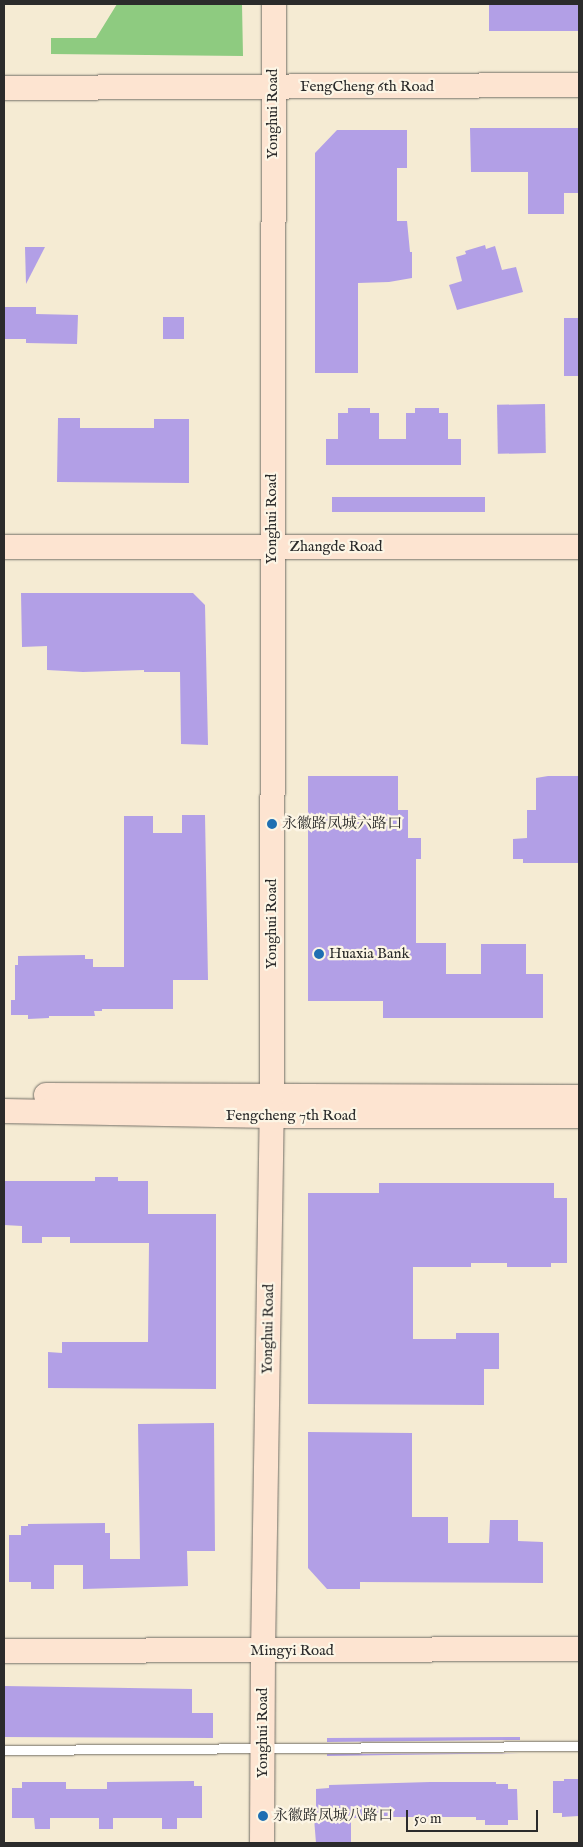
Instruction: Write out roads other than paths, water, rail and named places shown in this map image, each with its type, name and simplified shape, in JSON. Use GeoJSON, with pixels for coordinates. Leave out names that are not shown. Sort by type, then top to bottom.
{"type":"FeatureCollection","features":[{"type":"Feature","properties":{"kind":"street","name":"Yonghui Road"},"geometry":{"type":"LineString","coordinates":[[262,1843],[263,1652],[272,1106],[274,4]]}},
{"type":"Feature","properties":{"kind":"street","name":"FengCheng 6th Road"},"geometry":{"type":"LineString","coordinates":[[4,88],[579,85]]}},
{"type":"Feature","properties":{"kind":"street","name":"Zhangde Road"},"geometry":{"type":"LineString","coordinates":[[4,547],[579,547]]}},
{"type":"Feature","properties":{"kind":"street","name":"Fengcheng 7th Road"},"geometry":{"type":"LineString","coordinates":[[4,1095],[579,1116]]}},
{"type":"Feature","properties":{"kind":"street","name":"Fengcheng 7th Road"},"geometry":{"type":"LineString","coordinates":[[4,1111],[272,1106],[579,1097]]}},
{"type":"Feature","properties":{"kind":"street","name":"Mingyi Road"},"geometry":{"type":"LineString","coordinates":[[4,1651],[263,1652],[579,1649]]}},
{"type":"Feature","properties":{"kind":"lane"},"geometry":{"type":"LineString","coordinates":[[4,1750],[263,1750],[579,1746]]}},
{"type":"Feature","properties":{"kind":"place","name":"永徽路凤城六路口"},"geometry":{"type":"Point","coordinates":[272,824]}},
{"type":"Feature","properties":{"kind":"place","name":"Huaxia Bank"},"geometry":{"type":"Point","coordinates":[319,954]}},
{"type":"Feature","properties":{"kind":"place","name":"永徽路凤城八路口"},"geometry":{"type":"Point","coordinates":[263,1816]}}]}
